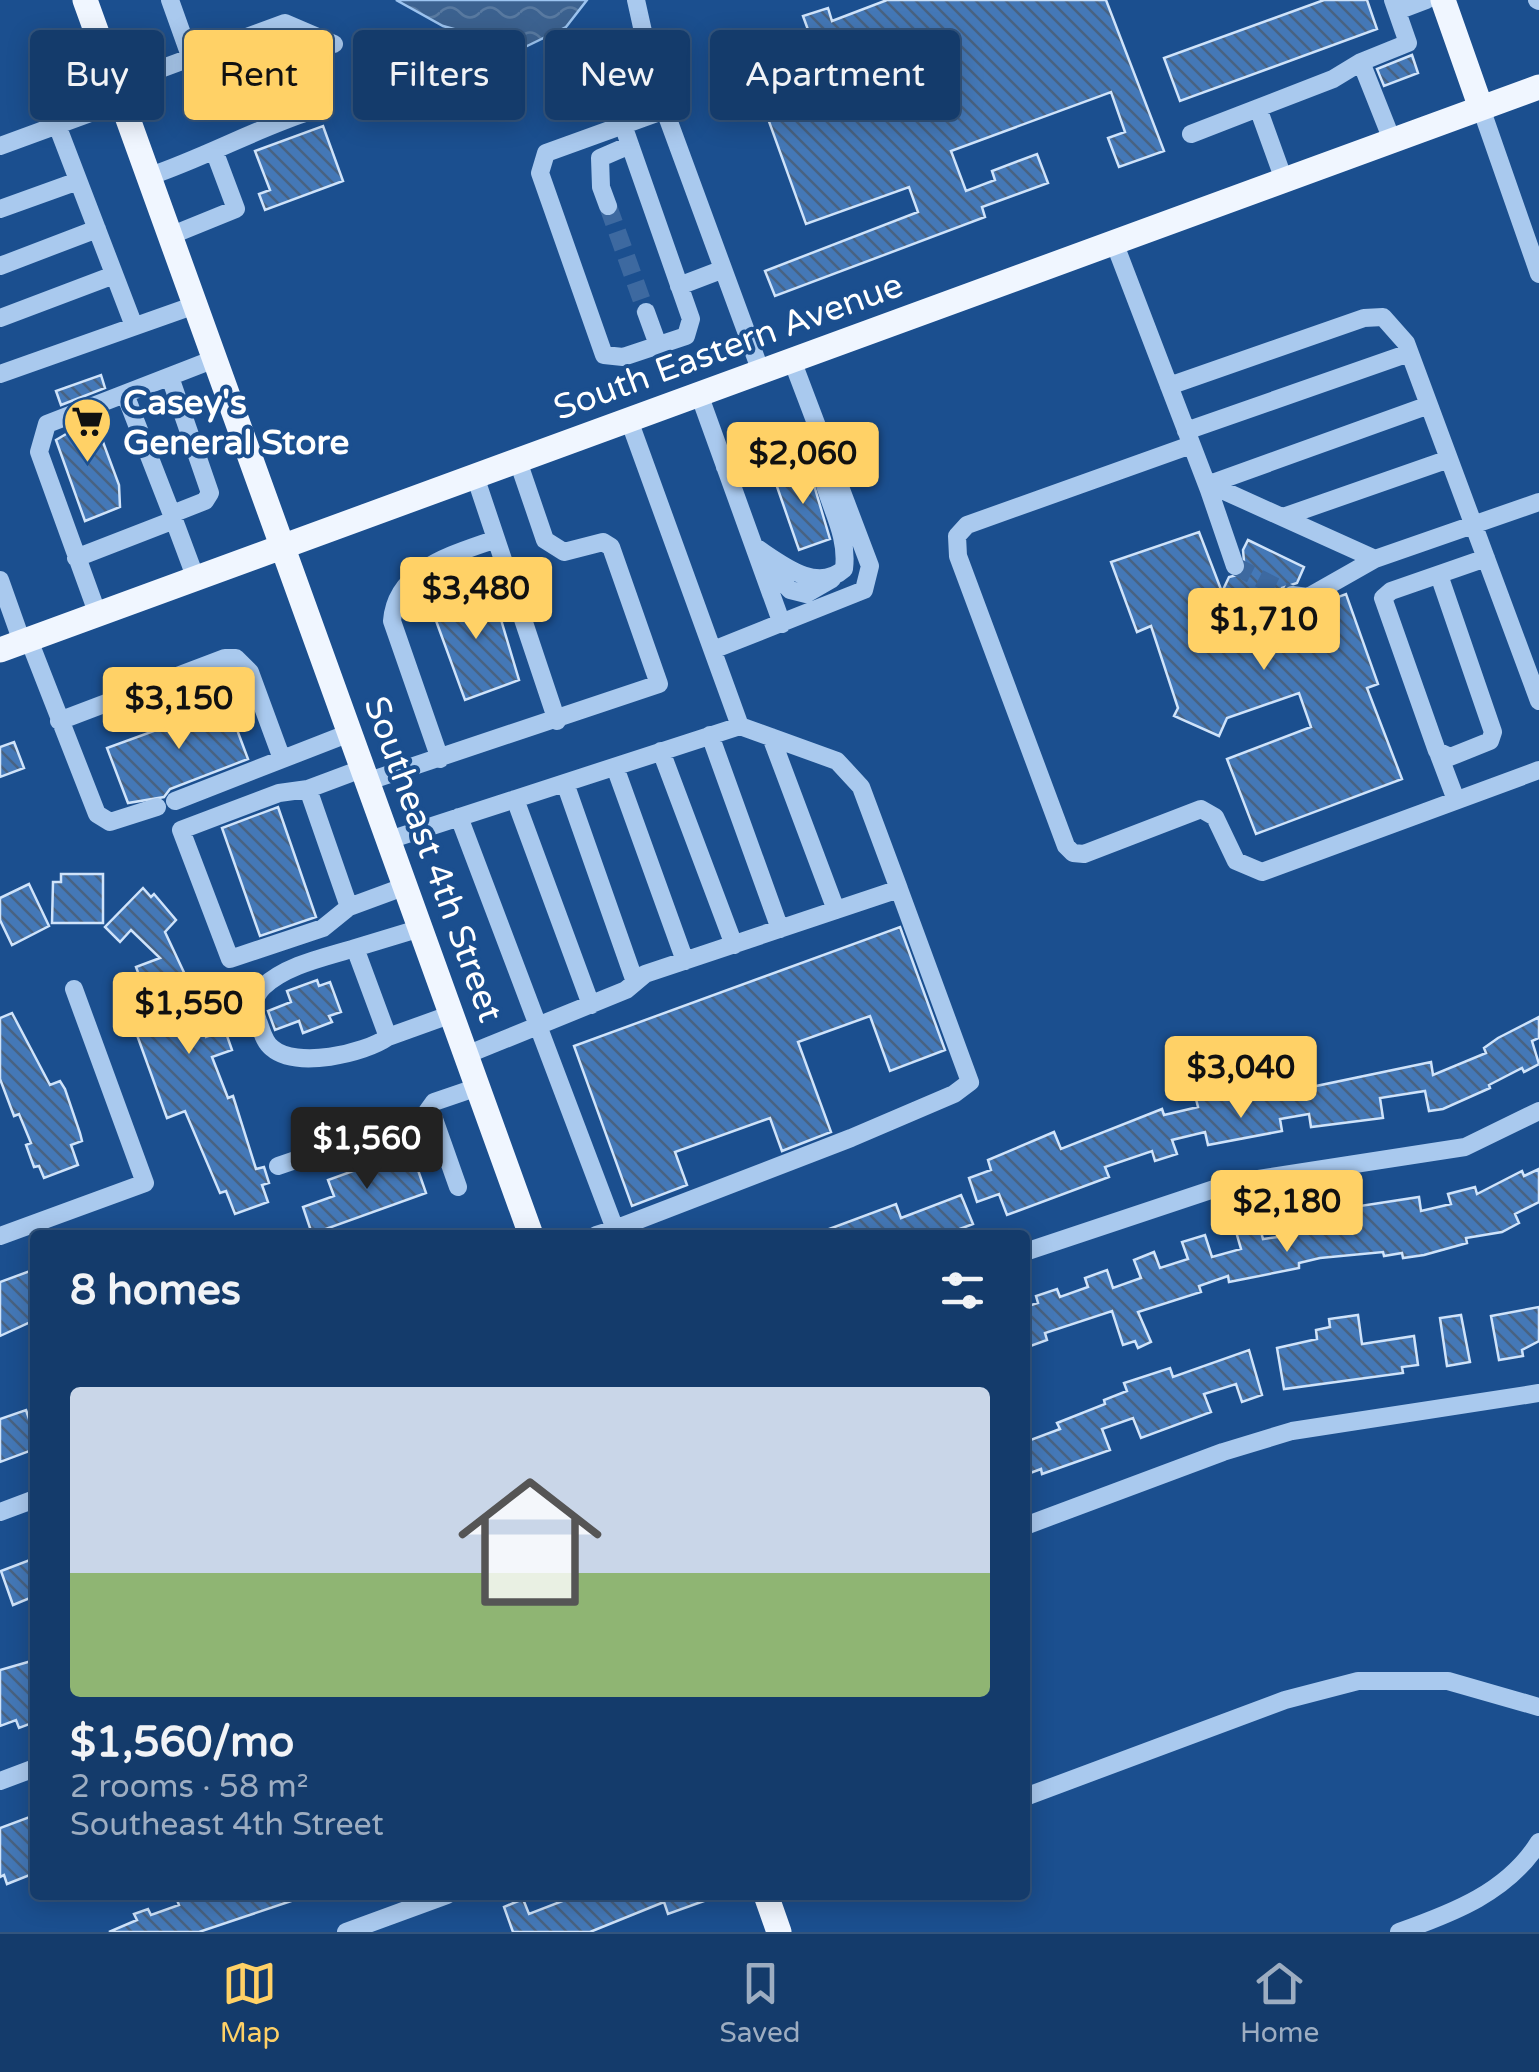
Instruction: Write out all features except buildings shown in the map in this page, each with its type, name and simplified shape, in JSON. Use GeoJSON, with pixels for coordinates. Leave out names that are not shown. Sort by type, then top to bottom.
{"type":"FeatureCollection","features":[{"type":"Feature","properties":{"kind":"main road","name":"Southeast 4th Street"},"geometry":{"type":"LineString","coordinates":[[85,0],[96,30]]}},
{"type":"Feature","properties":{"kind":"main road"},"geometry":{"type":"LineString","coordinates":[[1443,0],[1481,108]]}},
{"type":"Feature","properties":{"kind":"main road","name":"South Eastern Avenue"},"geometry":{"type":"LineString","coordinates":[[17,644],[1539,87]]}},
{"type":"Feature","properties":{"kind":"main road","name":"Southeast 4th Street"},"geometry":{"type":"LineString","coordinates":[[130,120],[529,1230]]}},
{"type":"Feature","properties":{"kind":"main road"},"geometry":{"type":"LineString","coordinates":[[768,1900],[780,1932]]}},
{"type":"Feature","properties":{"kind":"street"},"geometry":{"type":"LineString","coordinates":[[170,0],[184,39]]}},
{"type":"Feature","properties":{"kind":"street"},"geometry":{"type":"LineString","coordinates":[[636,0],[641,30]]}},
{"type":"Feature","properties":{"kind":"street"},"geometry":{"type":"LineString","coordinates":[[1191,134],[1334,79],[1360,62],[1408,43],[1395,6],[1426,0]]}},
{"type":"Feature","properties":{"kind":"street"},"geometry":{"type":"LineString","coordinates":[[264,30],[284,23],[301,30]]}},
{"type":"Feature","properties":{"kind":"street"},"geometry":{"type":"LineString","coordinates":[[1360,62],[1392,140]]}},
{"type":"Feature","properties":{"kind":"street"},"geometry":{"type":"LineString","coordinates":[[1258,108],[1284,180]]}},
{"type":"Feature","properties":{"kind":"street"},"geometry":{"type":"LineString","coordinates":[[1481,108],[1539,274]]}},
{"type":"Feature","properties":{"kind":"street"},"geometry":{"type":"LineString","coordinates":[[0,146],[67,120]]}},
{"type":"Feature","properties":{"kind":"street"},"geometry":{"type":"LineString","coordinates":[[150,176],[215,153],[253,130],[284,120]]}},
{"type":"Feature","properties":{"kind":"street"},"geometry":{"type":"LineString","coordinates":[[623,125],[691,319],[686,336],[623,357],[604,355],[540,174],[546,153],[623,125],[637,120]]}},
{"type":"Feature","properties":{"kind":"street"},"geometry":{"type":"LineString","coordinates":[[668,120],[761,372]]}},
{"type":"Feature","properties":{"kind":"street"},"geometry":{"type":"LineString","coordinates":[[57,125],[134,326]]}},
{"type":"Feature","properties":{"kind":"street"},"geometry":{"type":"LineString","coordinates":[[608,206],[601,186],[600,158],[630,146]]}},
{"type":"Feature","properties":{"kind":"street"},"geometry":{"type":"LineString","coordinates":[[172,235],[236,210],[215,153]]}},
{"type":"Feature","properties":{"kind":"street"},"geometry":{"type":"LineString","coordinates":[[0,209],[78,181]]}},
{"type":"Feature","properties":{"kind":"street"},"geometry":{"type":"LineString","coordinates":[[0,266],[97,230]]}},
{"type":"Feature","properties":{"kind":"street"},"geometry":{"type":"LineString","coordinates":[[1114,242],[1235,566]]}},
{"type":"Feature","properties":{"kind":"street"},"geometry":{"type":"LineString","coordinates":[[679,286],[721,270]]}},
{"type":"Feature","properties":{"kind":"street"},"geometry":{"type":"LineString","coordinates":[[0,318],[114,275]]}},
{"type":"Feature","properties":{"kind":"street"},"geometry":{"type":"LineString","coordinates":[[0,374],[198,304]]}},
{"type":"Feature","properties":{"kind":"street"},"geometry":{"type":"LineString","coordinates":[[646,312],[658,345]]}},
{"type":"Feature","properties":{"kind":"street"},"geometry":{"type":"LineString","coordinates":[[1169,386],[1364,318],[1383,317],[1409,353],[1539,701]]}},
{"type":"Feature","properties":{"kind":"street"},"geometry":{"type":"LineString","coordinates":[[1409,353],[967,525],[956,536],[958,556],[1066,846],[1084,854],[1201,808],[1215,817],[1236,861],[1262,872],[1539,770]]}},
{"type":"Feature","properties":{"kind":"street"},"geometry":{"type":"LineString","coordinates":[[98,614],[39,452],[42,431],[47,424],[217,358]]}},
{"type":"Feature","properties":{"kind":"street"},"geometry":{"type":"LineString","coordinates":[[713,650],[864,590],[870,566],[792,360]]}},
{"type":"Feature","properties":{"kind":"street"},"geometry":{"type":"LineString","coordinates":[[76,558],[173,517],[205,501],[210,492],[170,377]]}},
{"type":"Feature","properties":{"kind":"street"},"geometry":{"type":"LineString","coordinates":[[125,394],[196,578]]}},
{"type":"Feature","properties":{"kind":"street"},"geometry":{"type":"LineString","coordinates":[[700,394],[782,624]]}},
{"type":"Feature","properties":{"kind":"street"},"geometry":{"type":"LineString","coordinates":[[1208,487],[1429,406]]}},
{"type":"Feature","properties":{"kind":"street"},"geometry":{"type":"LineString","coordinates":[[629,420],[740,726]]}},
{"type":"Feature","properties":{"kind":"street"},"geometry":{"type":"LineString","coordinates":[[725,467],[821,433]]}},
{"type":"Feature","properties":{"kind":"street"},"geometry":{"type":"LineString","coordinates":[[754,546],[790,590],[806,594],[844,568],[846,551],[816,462],[821,433]]}},
{"type":"Feature","properties":{"kind":"street"},"geometry":{"type":"LineString","coordinates":[[1283,518],[1449,459]]}},
{"type":"Feature","properties":{"kind":"street"},"geometry":{"type":"LineString","coordinates":[[406,886],[349,907],[324,928],[230,959],[181,830],[279,793],[308,790],[440,759],[656,688],[660,680],[608,542],[571,553],[546,540],[518,461]]}},
{"type":"Feature","properties":{"kind":"street"},"geometry":{"type":"LineString","coordinates":[[475,476],[557,721]]}},
{"type":"Feature","properties":{"kind":"street"},"geometry":{"type":"LineString","coordinates":[[1208,487],[1375,559]]}},
{"type":"Feature","properties":{"kind":"street"},"geometry":{"type":"LineString","coordinates":[[1292,595],[1308,598],[1375,559],[1539,502]]}},
{"type":"Feature","properties":{"kind":"street"},"geometry":{"type":"LineString","coordinates":[[440,759],[392,621],[392,608],[426,565],[496,539]]}},
{"type":"Feature","properties":{"kind":"street"},"geometry":{"type":"LineString","coordinates":[[1456,800],[1383,598],[1486,558]]}},
{"type":"Feature","properties":{"kind":"street"},"geometry":{"type":"LineString","coordinates":[[1439,575],[1493,732],[1485,743],[1450,757],[1439,756]]}},
{"type":"Feature","properties":{"kind":"street"},"geometry":{"type":"LineString","coordinates":[[0,580],[17,644],[59,721],[102,821],[166,804],[352,732]]}},
{"type":"Feature","properties":{"kind":"street"},"geometry":{"type":"LineString","coordinates":[[59,721],[225,658],[236,658],[250,672],[282,759]]}},
{"type":"Feature","properties":{"kind":"street"},"geometry":{"type":"LineString","coordinates":[[390,840],[740,726],[838,761],[861,787],[970,1082],[954,1094],[868,1130],[610,1230]]}},
{"type":"Feature","properties":{"kind":"street"},"geometry":{"type":"LineString","coordinates":[[710,736],[780,929]]}},
{"type":"Feature","properties":{"kind":"street"},"geometry":{"type":"LineString","coordinates":[[771,737],[836,910]]}},
{"type":"Feature","properties":{"kind":"street"},"geometry":{"type":"LineString","coordinates":[[662,751],[734,945]]}},
{"type":"Feature","properties":{"kind":"street"},"geometry":{"type":"LineString","coordinates":[[615,766],[684,961]]}},
{"type":"Feature","properties":{"kind":"street"},"geometry":{"type":"LineString","coordinates":[[565,783],[635,982]]}},
{"type":"Feature","properties":{"kind":"street"},"geometry":{"type":"LineString","coordinates":[[308,790],[349,907]]}},
{"type":"Feature","properties":{"kind":"street"},"geometry":{"type":"LineString","coordinates":[[516,799],[591,1005]]}},
{"type":"Feature","properties":{"kind":"street"},"geometry":{"type":"LineString","coordinates":[[459,818],[616,1228]]}},
{"type":"Feature","properties":{"kind":"street"},"geometry":{"type":"LineString","coordinates":[[466,1055],[591,1005],[684,961],[899,890]]}},
{"type":"Feature","properties":{"kind":"street"},"geometry":{"type":"LineString","coordinates":[[421,928],[299,966],[266,984],[254,998],[260,1027],[267,1045],[277,1053],[338,1058],[367,1052],[388,1037],[452,1014]]}},
{"type":"Feature","properties":{"kind":"street"},"geometry":{"type":"LineString","coordinates":[[355,948],[388,1037]]}},
{"type":"Feature","properties":{"kind":"street"},"geometry":{"type":"LineString","coordinates":[[0,1236],[146,1183],[74,990]]}},
{"type":"Feature","properties":{"kind":"street"},"geometry":{"type":"LineString","coordinates":[[278,1166],[424,1116],[434,1102],[478,1086]]}},
{"type":"Feature","properties":{"kind":"street"},"geometry":{"type":"LineString","coordinates":[[1030,1250],[1232,1183],[1465,1147],[1539,1111]]}},
{"type":"Feature","properties":{"kind":"street"},"geometry":{"type":"LineString","coordinates":[[424,1116],[434,1119],[458,1187]]}},
{"type":"Feature","properties":{"kind":"street"},"geometry":{"type":"LineString","coordinates":[[1030,1524],[1274,1436],[1539,1393]]}},
{"type":"Feature","properties":{"kind":"street"},"geometry":{"type":"LineString","coordinates":[[0,1512],[30,1501]]}},
{"type":"Feature","properties":{"kind":"street"},"geometry":{"type":"LineString","coordinates":[[1030,1795],[1286,1700],[1358,1681],[1448,1681],[1539,1707]]}},
{"type":"Feature","properties":{"kind":"street"},"geometry":{"type":"LineString","coordinates":[[0,1781],[30,1770]]}},
{"type":"Feature","properties":{"kind":"street"},"geometry":{"type":"LineString","coordinates":[[1400,1932],[1466,1906],[1498,1887],[1517,1872],[1539,1842]]}},
{"type":"Feature","properties":{"kind":"street"},"geometry":{"type":"LineString","coordinates":[[346,1932],[433,1900]]}},
{"type":"Feature","properties":{"kind":"water"},"geometry":{"type":"Polygon","coordinates":[[[396,0],[587,0],[566,27],[545,30],[545,37],[525,47],[525,30],[458,30],[396,0]]]}},
{"type":"Feature","properties":{"kind":"tunnel"},"geometry":{"type":"LineString","coordinates":[[608,206],[646,312]]}},
{"type":"Feature","properties":{"kind":"tunnel"},"geometry":{"type":"LineString","coordinates":[[1235,566],[1292,595]]}},
{"type":"Feature","properties":{"kind":"place","name":"Casey's General Store"},"geometry":{"type":"Point","coordinates":[88,464]}}]}
